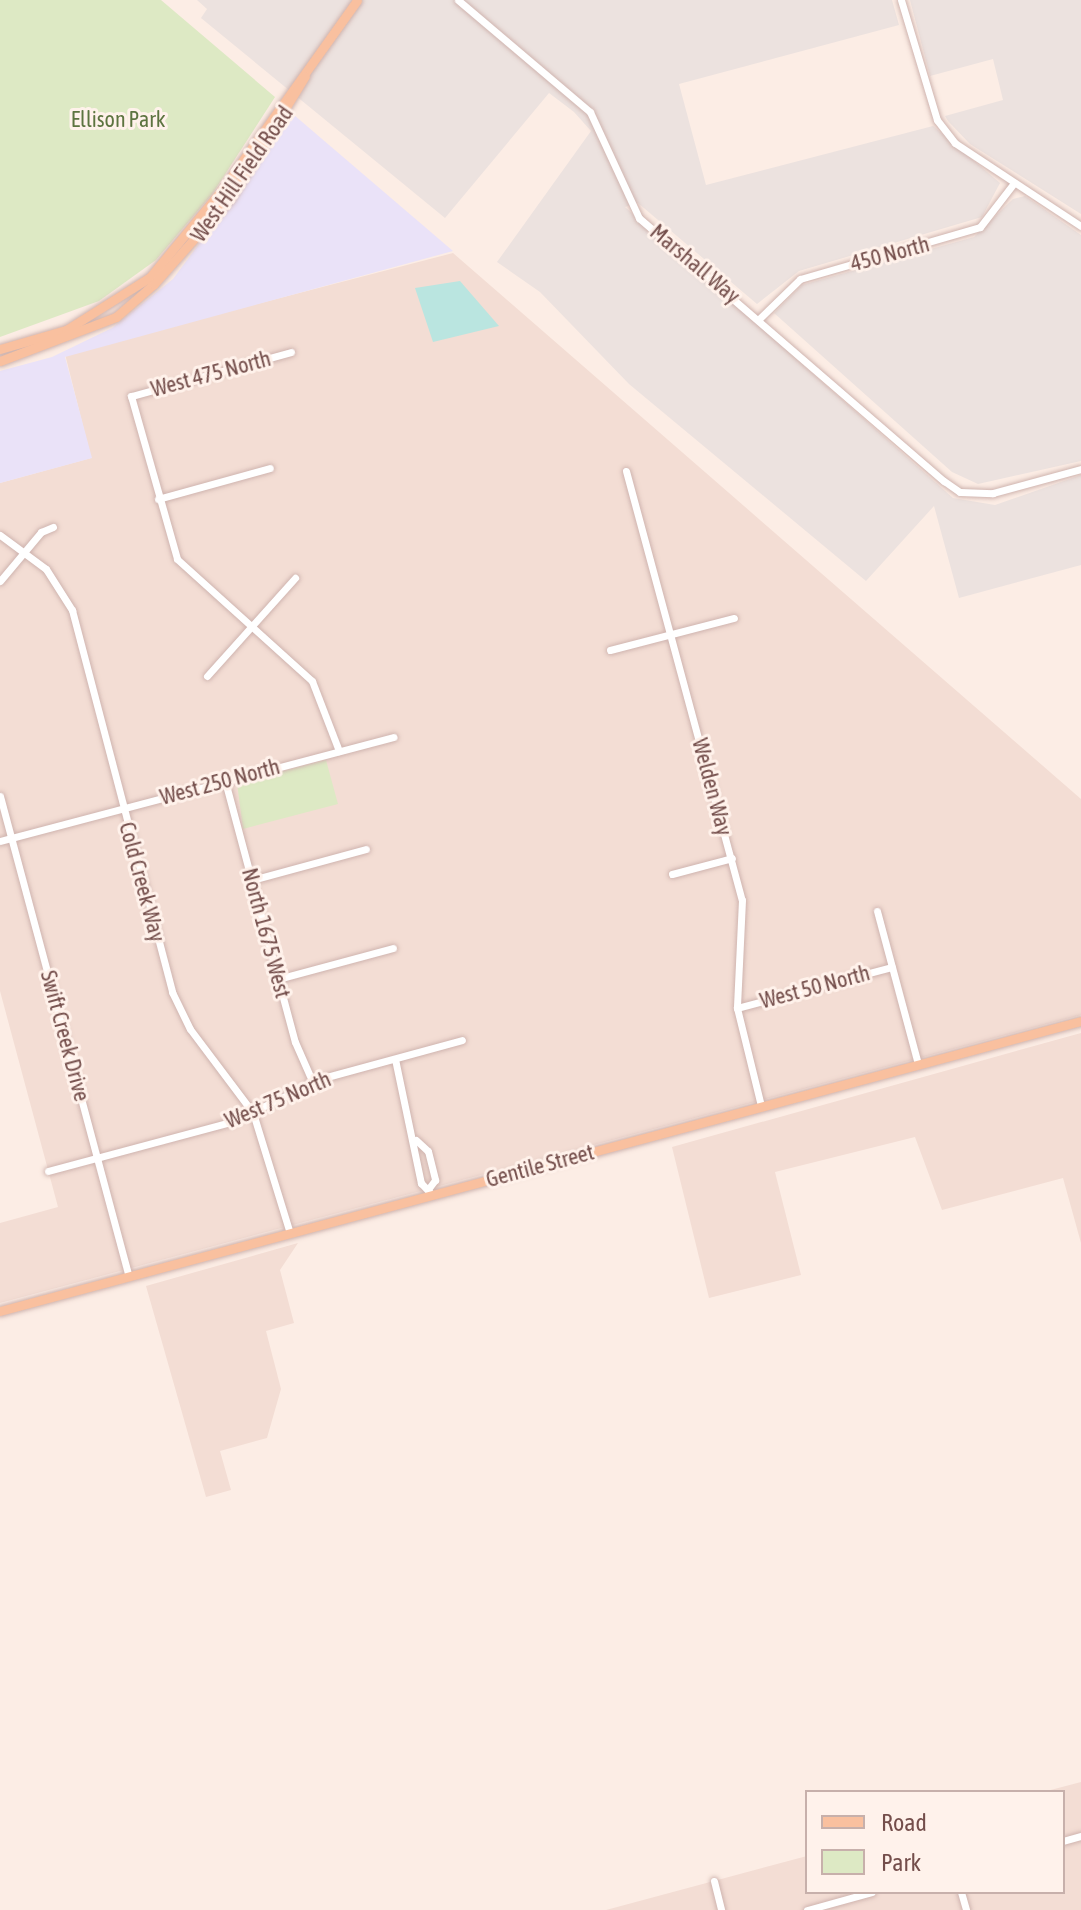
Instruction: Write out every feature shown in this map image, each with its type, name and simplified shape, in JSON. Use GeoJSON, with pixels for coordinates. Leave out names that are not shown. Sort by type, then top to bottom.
{"type":"FeatureCollection","features":[{"type":"Feature","properties":{"kind":"main road","name":"West Hill Field Road"},"geometry":{"type":"LineString","coordinates":[[0,349],[66,330],[150,277],[357,0]]}},
{"type":"Feature","properties":{"kind":"main road","name":"West Hill Field Road"},"geometry":{"type":"LineString","coordinates":[[0,361],[116,317],[154,284],[230,198],[308,69]]}},
{"type":"Feature","properties":{"kind":"main road","name":"Gentile Street"},"geometry":{"type":"LineString","coordinates":[[0,1311],[290,1233],[431,1191],[1081,1021]]}},
{"type":"Feature","properties":{"kind":"street","name":"Marshall Way"},"geometry":{"type":"LineString","coordinates":[[458,0],[590,112],[639,218],[760,318],[944,481],[973,495],[1081,469]]}},
{"type":"Feature","properties":{"kind":"street"},"geometry":{"type":"LineString","coordinates":[[901,0],[935,117],[955,143],[1081,226]]}},
{"type":"Feature","properties":{"kind":"street","name":"450 North"},"geometry":{"type":"LineString","coordinates":[[760,318],[800,279],[980,227],[1014,183]]}},
{"type":"Feature","properties":{"kind":"street","name":"West 475 North"},"geometry":{"type":"LineString","coordinates":[[158,499],[131,396],[291,352]]}},
{"type":"Feature","properties":{"kind":"street"},"geometry":{"type":"LineString","coordinates":[[270,468],[158,499],[177,559],[312,681],[339,751]]}},
{"type":"Feature","properties":{"kind":"street","name":"Welden Way"},"geometry":{"type":"LineString","coordinates":[[626,471],[732,858],[745,936],[737,1008],[761,1106]]}},
{"type":"Feature","properties":{"kind":"street"},"geometry":{"type":"LineString","coordinates":[[0,581],[24,552],[53,527]]}},
{"type":"Feature","properties":{"kind":"street","name":"Cold Creek Way"},"geometry":{"type":"LineString","coordinates":[[0,535],[55,581],[72,610],[172,992],[190,1029],[253,1113],[290,1233]]}},
{"type":"Feature","properties":{"kind":"street"},"geometry":{"type":"LineString","coordinates":[[207,676],[295,578]]}},
{"type":"Feature","properties":{"kind":"street"},"geometry":{"type":"LineString","coordinates":[[610,650],[734,618]]}},
{"type":"Feature","properties":{"kind":"street","name":"West 250 North"},"geometry":{"type":"LineString","coordinates":[[0,841],[393,737]]}},
{"type":"Feature","properties":{"kind":"street","name":"North 1675 West"},"geometry":{"type":"LineString","coordinates":[[225,781],[278,979],[313,1083]]}},
{"type":"Feature","properties":{"kind":"street","name":"Swift Creek Drive"},"geometry":{"type":"LineString","coordinates":[[0,796],[129,1276]]}},
{"type":"Feature","properties":{"kind":"street"},"geometry":{"type":"LineString","coordinates":[[252,880],[366,849]]}},
{"type":"Feature","properties":{"kind":"street"},"geometry":{"type":"LineString","coordinates":[[672,874],[732,858]]}},
{"type":"Feature","properties":{"kind":"street"},"geometry":{"type":"LineString","coordinates":[[877,911],[918,1064]]}},
{"type":"Feature","properties":{"kind":"street"},"geometry":{"type":"LineString","coordinates":[[278,979],[393,948]]}},
{"type":"Feature","properties":{"kind":"street","name":"West 50 North"},"geometry":{"type":"LineString","coordinates":[[737,1008],[892,967]]}},
{"type":"Feature","properties":{"kind":"street","name":"West 75 North"},"geometry":{"type":"LineString","coordinates":[[48,1171],[253,1113],[313,1083],[462,1040]]}},
{"type":"Feature","properties":{"kind":"street"},"geometry":{"type":"LineString","coordinates":[[395,1059],[416,1140],[421,1183],[431,1191],[435,1180],[428,1151],[416,1140]]}},
{"type":"Feature","properties":{"kind":"street"},"geometry":{"type":"LineString","coordinates":[[714,1881],[721,1910]]}},
{"type":"Feature","properties":{"kind":"street"},"geometry":{"type":"LineString","coordinates":[[807,1910],[865,1894]]}},
{"type":"Feature","properties":{"kind":"shaded area"},"geometry":{"type":"Polygon","coordinates":[[[197,0],[892,0],[899,25],[679,84],[706,185],[933,126],[1000,183],[982,217],[799,271],[757,304],[638,203],[625,207],[953,498],[995,505],[1081,475],[1081,565],[959,598],[934,506],[866,581],[629,384],[540,292],[497,262],[591,131],[574,112],[549,93],[445,218],[201,18],[207,9],[197,0]]]}},
{"type":"Feature","properties":{"kind":"shaded area"},"geometry":{"type":"Polygon","coordinates":[[[910,0],[1081,0],[1081,214],[970,144],[948,121],[945,116],[1003,100],[993,59],[930,76],[910,0]]]}},
{"type":"Feature","properties":{"kind":"shaded area"},"geometry":{"type":"Polygon","coordinates":[[[294,115],[453,251],[65,357],[92,458],[0,483],[0,371],[52,357],[112,328],[173,279],[294,115]]]}},
{"type":"Feature","properties":{"kind":"shaded area"},"geometry":{"type":"Polygon","coordinates":[[[1025,196],[1081,235],[1081,461],[978,484],[952,472],[774,313],[802,285],[974,237],[1013,199],[1025,196]]]}},
{"type":"Feature","properties":{"kind":"shaded area"},"geometry":{"type":"Polygon","coordinates":[[[453,253],[1081,799],[1081,1015],[0,1303],[0,1223],[58,1207],[0,991],[0,483],[91,458],[65,354],[453,253]]]}},
{"type":"Feature","properties":{"kind":"shaded area"},"geometry":{"type":"Polygon","coordinates":[[[1081,1033],[1081,1243],[1063,1178],[942,1210],[915,1137],[775,1172],[801,1275],[709,1298],[672,1147],[1081,1033]]]}},
{"type":"Feature","properties":{"kind":"shaded area"},"geometry":{"type":"Polygon","coordinates":[[[298,1243],[280,1270],[294,1323],[266,1331],[281,1389],[267,1438],[220,1451],[231,1490],[206,1497],[146,1286],[298,1243]]]}},
{"type":"Feature","properties":{"kind":"shaded area"},"geometry":{"type":"Polygon","coordinates":[[[1081,1782],[1081,1910],[606,1910],[805,1857],[805,1894],[1065,1894],[1065,1790],[1051,1790],[1081,1782]]]}},
{"type":"Feature","properties":{"kind":"green space","name":"Ellison Park"},"geometry":{"type":"Polygon","coordinates":[[[0,0],[161,0],[275,97],[213,193],[156,260],[99,301],[0,337],[0,0]]]}},
{"type":"Feature","properties":{"kind":"green space"},"geometry":{"type":"Polygon","coordinates":[[[326,760],[338,804],[243,829],[237,783],[326,760]]]}},
{"type":"Feature","properties":{"kind":"water"},"geometry":{"type":"Polygon","coordinates":[[[460,281],[499,326],[433,342],[415,288],[460,281]]]}}]}
